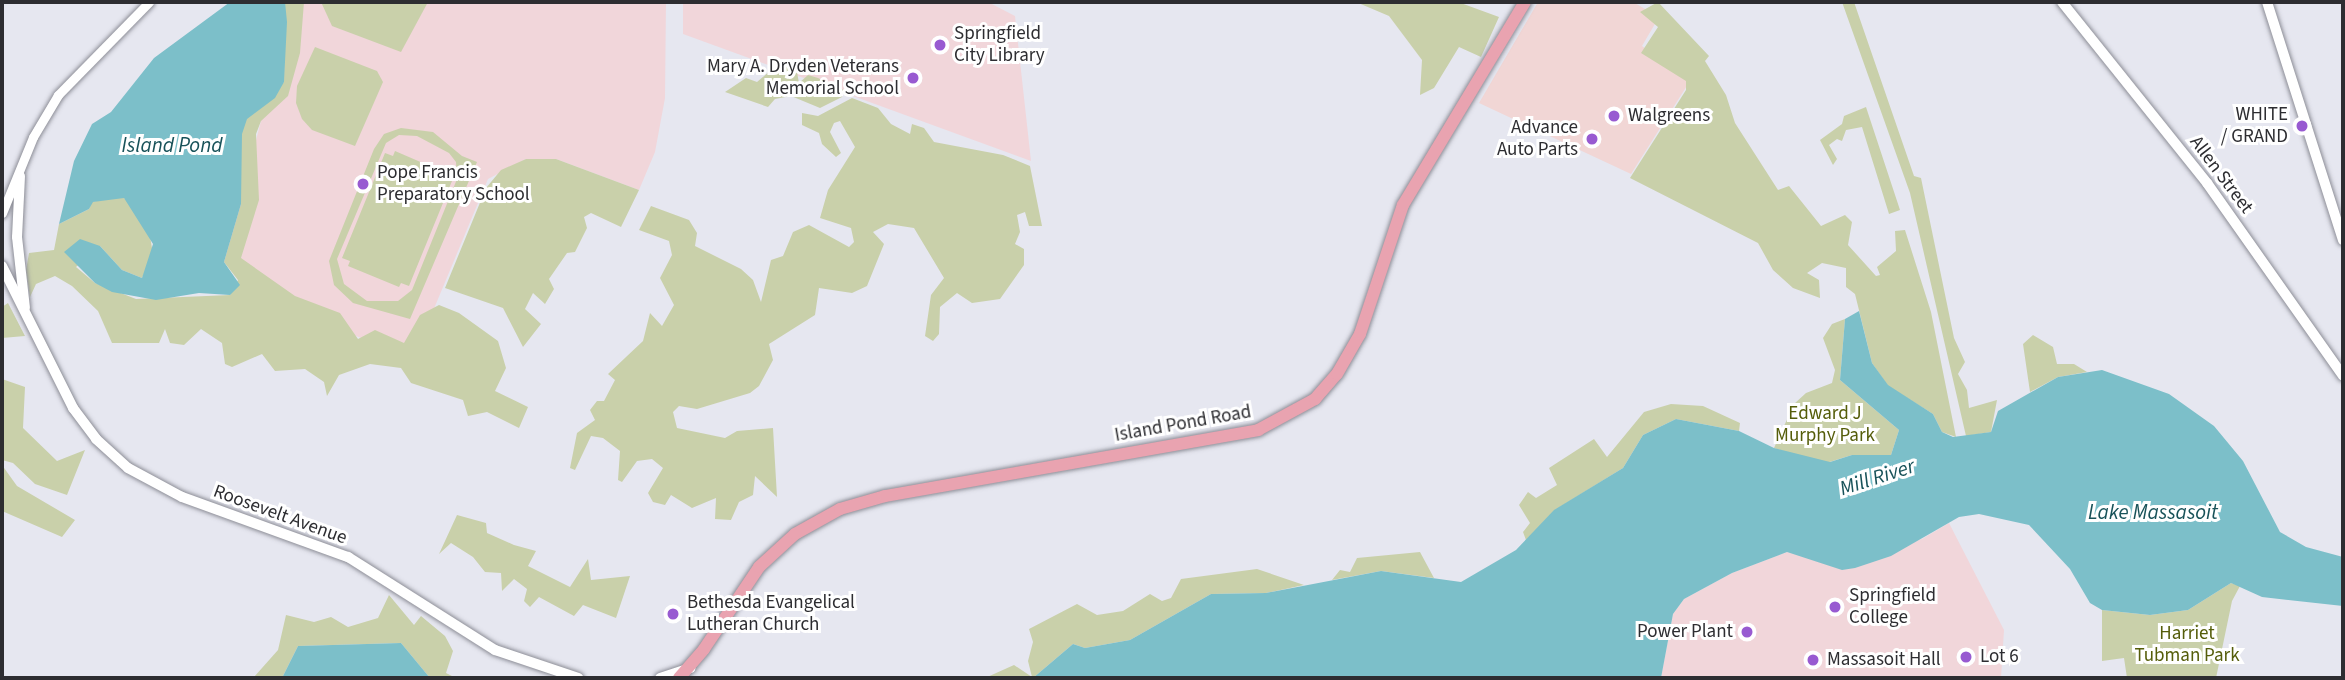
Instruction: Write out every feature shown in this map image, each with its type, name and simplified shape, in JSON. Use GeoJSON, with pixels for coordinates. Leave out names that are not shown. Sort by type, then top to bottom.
{"type":"FeatureCollection","features":[{"type":"Feature","properties":{"kind":"main road","name":"Island Pond Road"},"geometry":{"type":"LineString","coordinates":[[679,678],[690,668],[759,566],[795,534],[840,509],[885,496],[1258,430],[1315,398],[1337,374],[1360,334],[1385,250],[1409,194],[1525,2]]}},
{"type":"Feature","properties":{"kind":"main road","name":"Allen Street"},"geometry":{"type":"LineString","coordinates":[[2062,2],[2207,183],[2343,376]]}},
{"type":"Feature","properties":{"kind":"main road"},"geometry":{"type":"LineString","coordinates":[[2267,2],[2343,240]]}},
{"type":"Feature","properties":{"kind":"main road","name":"Roosevelt Avenue"},"geometry":{"type":"LineString","coordinates":[[20,176],[17,237],[28,321]]}},
{"type":"Feature","properties":{"kind":"main road","name":"Roosevelt Avenue"},"geometry":{"type":"LineString","coordinates":[[2,266],[28,321],[84,425],[142,478],[198,504],[348,557],[495,650],[578,678]]}},
{"type":"Feature","properties":{"kind":"main road"},"geometry":{"type":"LineString","coordinates":[[660,678],[690,668]]}},
{"type":"Feature","properties":{"kind":"street","name":"Roosevelt Avenue"},"geometry":{"type":"LineString","coordinates":[[2,213],[20,176],[33,137],[58,95],[149,2]]}},
{"type":"Feature","properties":{"kind":"shaded area","name":"Pope Francis Preparatory School"},"geometry":{"type":"Polygon","coordinates":[[[285,2],[666,2],[665,98],[655,152],[639,190],[556,159],[526,159],[488,179],[413,359],[272,302],[224,262],[287,22],[285,2]]]}},
{"type":"Feature","properties":{"kind":"shaded area","name":"Mary A. Dryden Veterans Memorial School"},"geometry":{"type":"Polygon","coordinates":[[[683,2],[988,2],[1015,16],[1031,161],[683,34],[683,2]]]}},
{"type":"Feature","properties":{"kind":"shaded area"},"geometry":{"type":"Polygon","coordinates":[[[1538,2],[1633,2],[1659,17],[1642,46],[1690,81],[1631,174],[1479,103],[1538,2]]]}},
{"type":"Feature","properties":{"kind":"shaded area","name":"Springfield College"},"geometry":{"type":"Polygon","coordinates":[[[1949,523],[2004,630],[2001,678],[1661,678],[1673,614],[1684,599],[1732,573],[1787,552],[1813,559],[1922,539],[1949,523]]]}},
{"type":"Feature","properties":{"kind":"green space"},"geometry":{"type":"Polygon","coordinates":[[[285,2],[304,2],[300,53],[288,96],[261,121],[256,134],[259,200],[241,258],[295,296],[340,313],[358,339],[375,330],[404,343],[420,315],[439,305],[459,313],[498,341],[506,368],[495,391],[528,407],[519,428],[487,412],[468,416],[463,400],[411,383],[401,368],[370,364],[339,375],[327,396],[324,382],[305,369],[275,371],[262,354],[232,367],[225,364],[222,343],[201,329],[184,345],[170,343],[165,329],[159,343],[112,343],[98,311],[72,286],[55,276],[36,284],[30,297],[26,270],[29,253],[54,250],[59,224],[89,209],[92,202],[110,198],[124,198],[135,208],[150,236],[153,254],[142,278],[122,270],[100,246],[76,267],[95,283],[136,299],[230,295],[238,280],[224,262],[241,204],[241,134],[246,119],[284,82],[285,2]]]}},
{"type":"Feature","properties":{"kind":"green space"},"geometry":{"type":"Polygon","coordinates":[[[321,2],[428,2],[401,52],[332,26],[321,2]]]}},
{"type":"Feature","properties":{"kind":"green space"},"geometry":{"type":"Polygon","coordinates":[[[1356,2],[1458,2],[1499,17],[1481,57],[1459,47],[1434,88],[1420,95],[1422,60],[1389,16],[1356,2]]]}},
{"type":"Feature","properties":{"kind":"green space"},"geometry":{"type":"Polygon","coordinates":[[[1658,2],[1709,56],[1705,61],[1726,95],[1735,123],[1778,190],[1789,186],[1821,226],[1845,215],[1852,222],[1848,245],[1876,276],[1880,275],[1877,267],[1896,251],[1895,231],[1905,230],[1931,312],[1956,437],[1942,432],[1933,414],[1888,386],[1872,363],[1855,294],[1846,287],[1846,268],[1822,263],[1807,273],[1819,280],[1820,298],[1793,288],[1773,270],[1758,243],[1630,178],[1686,90],[1686,81],[1641,53],[1658,27],[1640,12],[1658,2]]]}},
{"type":"Feature","properties":{"kind":"green space"},"geometry":{"type":"Polygon","coordinates":[[[1842,2],[1854,2],[1914,176],[1921,178],[1954,338],[1965,362],[1958,374],[1967,390],[1969,408],[1997,400],[1991,432],[1966,436],[1910,193],[1842,2]]]}},
{"type":"Feature","properties":{"kind":"green space"},"geometry":{"type":"Polygon","coordinates":[[[315,47],[377,71],[383,82],[355,146],[312,130],[302,119],[296,103],[297,86],[315,47]]]}},
{"type":"Feature","properties":{"kind":"green space"},"geometry":{"type":"Polygon","coordinates":[[[782,61],[797,72],[799,83],[808,75],[818,78],[844,90],[842,97],[820,108],[791,96],[775,99],[768,107],[725,92],[746,78],[757,82],[782,61]]]}},
{"type":"Feature","properties":{"kind":"green space"},"geometry":{"type":"Polygon","coordinates":[[[852,98],[878,108],[891,124],[910,134],[912,124],[924,128],[934,142],[1003,155],[1030,166],[1042,226],[1029,226],[1025,212],[1017,215],[1020,232],[1015,244],[1024,249],[1024,265],[1000,299],[972,303],[957,293],[940,307],[939,334],[933,341],[925,336],[931,295],[944,278],[914,228],[888,224],[873,232],[884,244],[867,286],[852,293],[819,288],[815,315],[769,344],[773,360],[759,386],[750,393],[697,409],[679,406],[673,412],[677,428],[725,438],[737,431],[773,428],[777,497],[755,476],[753,495],[739,502],[731,520],[715,519],[716,498],[692,508],[671,495],[665,505],[653,502],[648,493],[663,468],[652,459],[637,461],[622,482],[618,480],[620,451],[603,438],[591,436],[575,470],[570,468],[577,433],[595,420],[590,410],[597,401],[604,401],[615,380],[608,374],[643,341],[650,313],[662,326],[674,305],[660,278],[672,255],[669,241],[639,230],[651,206],[689,220],[697,233],[695,246],[741,269],[753,280],[761,302],[771,260],[783,256],[793,232],[809,225],[849,247],[854,242],[851,228],[820,218],[828,190],[855,147],[840,121],[834,123],[830,132],[841,153],[836,157],[822,144],[819,133],[802,125],[802,113],[818,116],[852,98]]]}},
{"type":"Feature","properties":{"kind":"green space"},"geometry":{"type":"Polygon","coordinates":[[[1866,107],[1900,210],[1889,214],[1862,127],[1846,130],[1842,141],[1837,139],[1829,145],[1837,159],[1833,165],[1820,140],[1842,124],[1844,116],[1866,107]]]}},
{"type":"Feature","properties":{"kind":"green space"},"geometry":{"type":"Polygon","coordinates":[[[401,128],[433,132],[462,156],[477,162],[410,319],[353,303],[334,285],[329,261],[374,149],[384,134],[401,128]],[[399,135],[386,143],[337,259],[344,284],[367,301],[398,301],[412,290],[457,179],[456,162],[449,153],[417,136],[399,135]]]}},
{"type":"Feature","properties":{"kind":"green space"},"geometry":{"type":"Polygon","coordinates":[[[395,151],[446,173],[445,177],[452,181],[409,286],[401,283],[399,287],[348,266],[350,261],[342,258],[385,153],[393,156],[395,151]]]}},
{"type":"Feature","properties":{"kind":"green space"},"geometry":{"type":"Polygon","coordinates":[[[526,159],[556,159],[639,190],[621,227],[591,213],[584,217],[587,228],[575,252],[567,253],[549,279],[554,289],[545,304],[533,293],[525,309],[541,324],[523,347],[503,308],[445,288],[486,188],[501,170],[526,159]]]}},
{"type":"Feature","properties":{"kind":"green space"},"geometry":{"type":"Polygon","coordinates":[[[8,303],[25,336],[2,338],[2,307],[8,303]]]}},
{"type":"Feature","properties":{"kind":"green space","name":"Edward J Murphy Park"},"geometry":{"type":"Polygon","coordinates":[[[1845,319],[1840,380],[1899,430],[1891,455],[1852,455],[1823,464],[1774,448],[1794,404],[1806,393],[1832,383],[1835,370],[1823,338],[1832,324],[1845,319]]]}},
{"type":"Feature","properties":{"kind":"green space"},"geometry":{"type":"Polygon","coordinates":[[[2033,335],[2053,347],[2057,364],[2074,364],[2087,372],[2058,377],[2030,392],[2023,344],[2033,335]]]}},
{"type":"Feature","properties":{"kind":"green space"},"geometry":{"type":"Polygon","coordinates":[[[2,379],[25,387],[23,428],[57,461],[85,450],[67,495],[35,484],[13,463],[2,460],[2,379]]]}},
{"type":"Feature","properties":{"kind":"green space"},"geometry":{"type":"Polygon","coordinates":[[[1671,404],[1703,406],[1740,423],[1739,431],[1676,419],[1643,435],[1623,468],[1555,510],[1526,540],[1523,532],[1530,523],[1519,505],[1528,492],[1536,498],[1557,485],[1549,468],[1594,439],[1607,457],[1644,412],[1671,404]]]}},
{"type":"Feature","properties":{"kind":"green space"},"geometry":{"type":"Polygon","coordinates":[[[2,465],[17,486],[75,520],[62,537],[2,511],[2,465]]]}},
{"type":"Feature","properties":{"kind":"green space"},"geometry":{"type":"Polygon","coordinates":[[[457,515],[486,523],[487,533],[536,551],[528,566],[570,587],[588,559],[591,580],[630,576],[616,618],[583,605],[574,616],[539,597],[530,607],[524,601],[527,589],[514,579],[502,591],[501,573],[485,572],[473,557],[451,543],[439,554],[457,515]]]}},
{"type":"Feature","properties":{"kind":"green space"},"geometry":{"type":"Polygon","coordinates":[[[1420,552],[1434,578],[1381,571],[1332,580],[1340,570],[1350,572],[1357,558],[1420,552]]]}},
{"type":"Feature","properties":{"kind":"green space"},"geometry":{"type":"Polygon","coordinates":[[[1257,569],[1304,585],[1266,593],[1211,594],[1130,640],[1085,648],[1073,644],[1033,678],[985,678],[1014,665],[1032,677],[1028,661],[1033,642],[1029,629],[1077,604],[1097,615],[1123,611],[1150,594],[1162,601],[1171,598],[1181,579],[1257,569]]]}},
{"type":"Feature","properties":{"kind":"green space","name":"Harriet Tubman Park"},"geometry":{"type":"Polygon","coordinates":[[[2231,583],[2240,586],[2232,601],[2216,678],[2127,678],[2124,658],[2102,661],[2102,610],[2150,615],[2188,610],[2231,583]]]}},
{"type":"Feature","properties":{"kind":"green space"},"geometry":{"type":"Polygon","coordinates":[[[389,595],[414,625],[421,616],[445,636],[453,651],[446,673],[456,678],[430,678],[401,643],[298,646],[282,678],[253,678],[278,650],[286,615],[314,622],[331,617],[348,627],[378,618],[389,595]]]}},
{"type":"Feature","properties":{"kind":"water","name":"Island Pond"},"geometry":{"type":"Polygon","coordinates":[[[230,2],[285,2],[287,22],[284,82],[275,98],[247,119],[242,134],[241,204],[224,262],[240,285],[230,295],[199,293],[156,300],[112,292],[95,283],[64,252],[80,239],[100,246],[122,270],[142,278],[153,244],[124,198],[93,202],[89,209],[59,224],[74,161],[92,124],[111,112],[154,58],[230,2]]]}},
{"type":"Feature","properties":{"kind":"water","name":"Lake Massasoit"},"geometry":{"type":"Polygon","coordinates":[[[1859,311],[1872,363],[1888,385],[1933,414],[1942,432],[1953,437],[1991,432],[1998,411],[2058,377],[2102,370],[2169,394],[2214,426],[2243,461],[2280,532],[2306,547],[2343,557],[2343,606],[2262,597],[2231,583],[2188,610],[2150,615],[2102,610],[2090,603],[2070,569],[2029,525],[1979,514],[1959,517],[1891,556],[1855,568],[1842,570],[1787,552],[1732,573],[1684,599],[1673,614],[1661,678],[1033,678],[1073,644],[1085,648],[1130,640],[1211,594],[1266,593],[1381,571],[1461,582],[1516,550],[1554,510],[1623,468],[1643,435],[1676,419],[1739,431],[1774,448],[1830,462],[1852,455],[1891,455],[1899,430],[1840,380],[1845,319],[1859,311]]]}},
{"type":"Feature","properties":{"kind":"water"},"geometry":{"type":"Polygon","coordinates":[[[401,643],[430,678],[282,678],[298,646],[401,643]]]}},
{"type":"Feature","properties":{"kind":"place","name":"Springfield City Library"},"geometry":{"type":"Point","coordinates":[940,45]}},
{"type":"Feature","properties":{"kind":"place","name":"Mary A. Dryden Veterans Memorial School"},"geometry":{"type":"Point","coordinates":[913,78]}},
{"type":"Feature","properties":{"kind":"place","name":"Walgreens"},"geometry":{"type":"Point","coordinates":[1614,116]}},
{"type":"Feature","properties":{"kind":"place","name":"WHITE / GRAND"},"geometry":{"type":"Point","coordinates":[2302,126]}},
{"type":"Feature","properties":{"kind":"place","name":"Advance Auto Parts"},"geometry":{"type":"Point","coordinates":[1592,139]}},
{"type":"Feature","properties":{"kind":"place","name":"Pope Francis Preparatory School"},"geometry":{"type":"Point","coordinates":[363,184]}},
{"type":"Feature","properties":{"kind":"place","name":"Springfield College"},"geometry":{"type":"Point","coordinates":[1835,607]}},
{"type":"Feature","properties":{"kind":"place","name":"Bethesda Evangelical Lutheran Church"},"geometry":{"type":"Point","coordinates":[673,614]}},
{"type":"Feature","properties":{"kind":"place","name":"Power Plant"},"geometry":{"type":"Point","coordinates":[1747,632]}},
{"type":"Feature","properties":{"kind":"place","name":"Lot 6"},"geometry":{"type":"Point","coordinates":[1966,657]}},
{"type":"Feature","properties":{"kind":"place","name":"Massasoit Hall"},"geometry":{"type":"Point","coordinates":[1813,660]}},
{"type":"Feature","properties":{"kind":"water label","name":"Mill River"},"geometry":{"type":"Point","coordinates":[1877,477]}}]}
